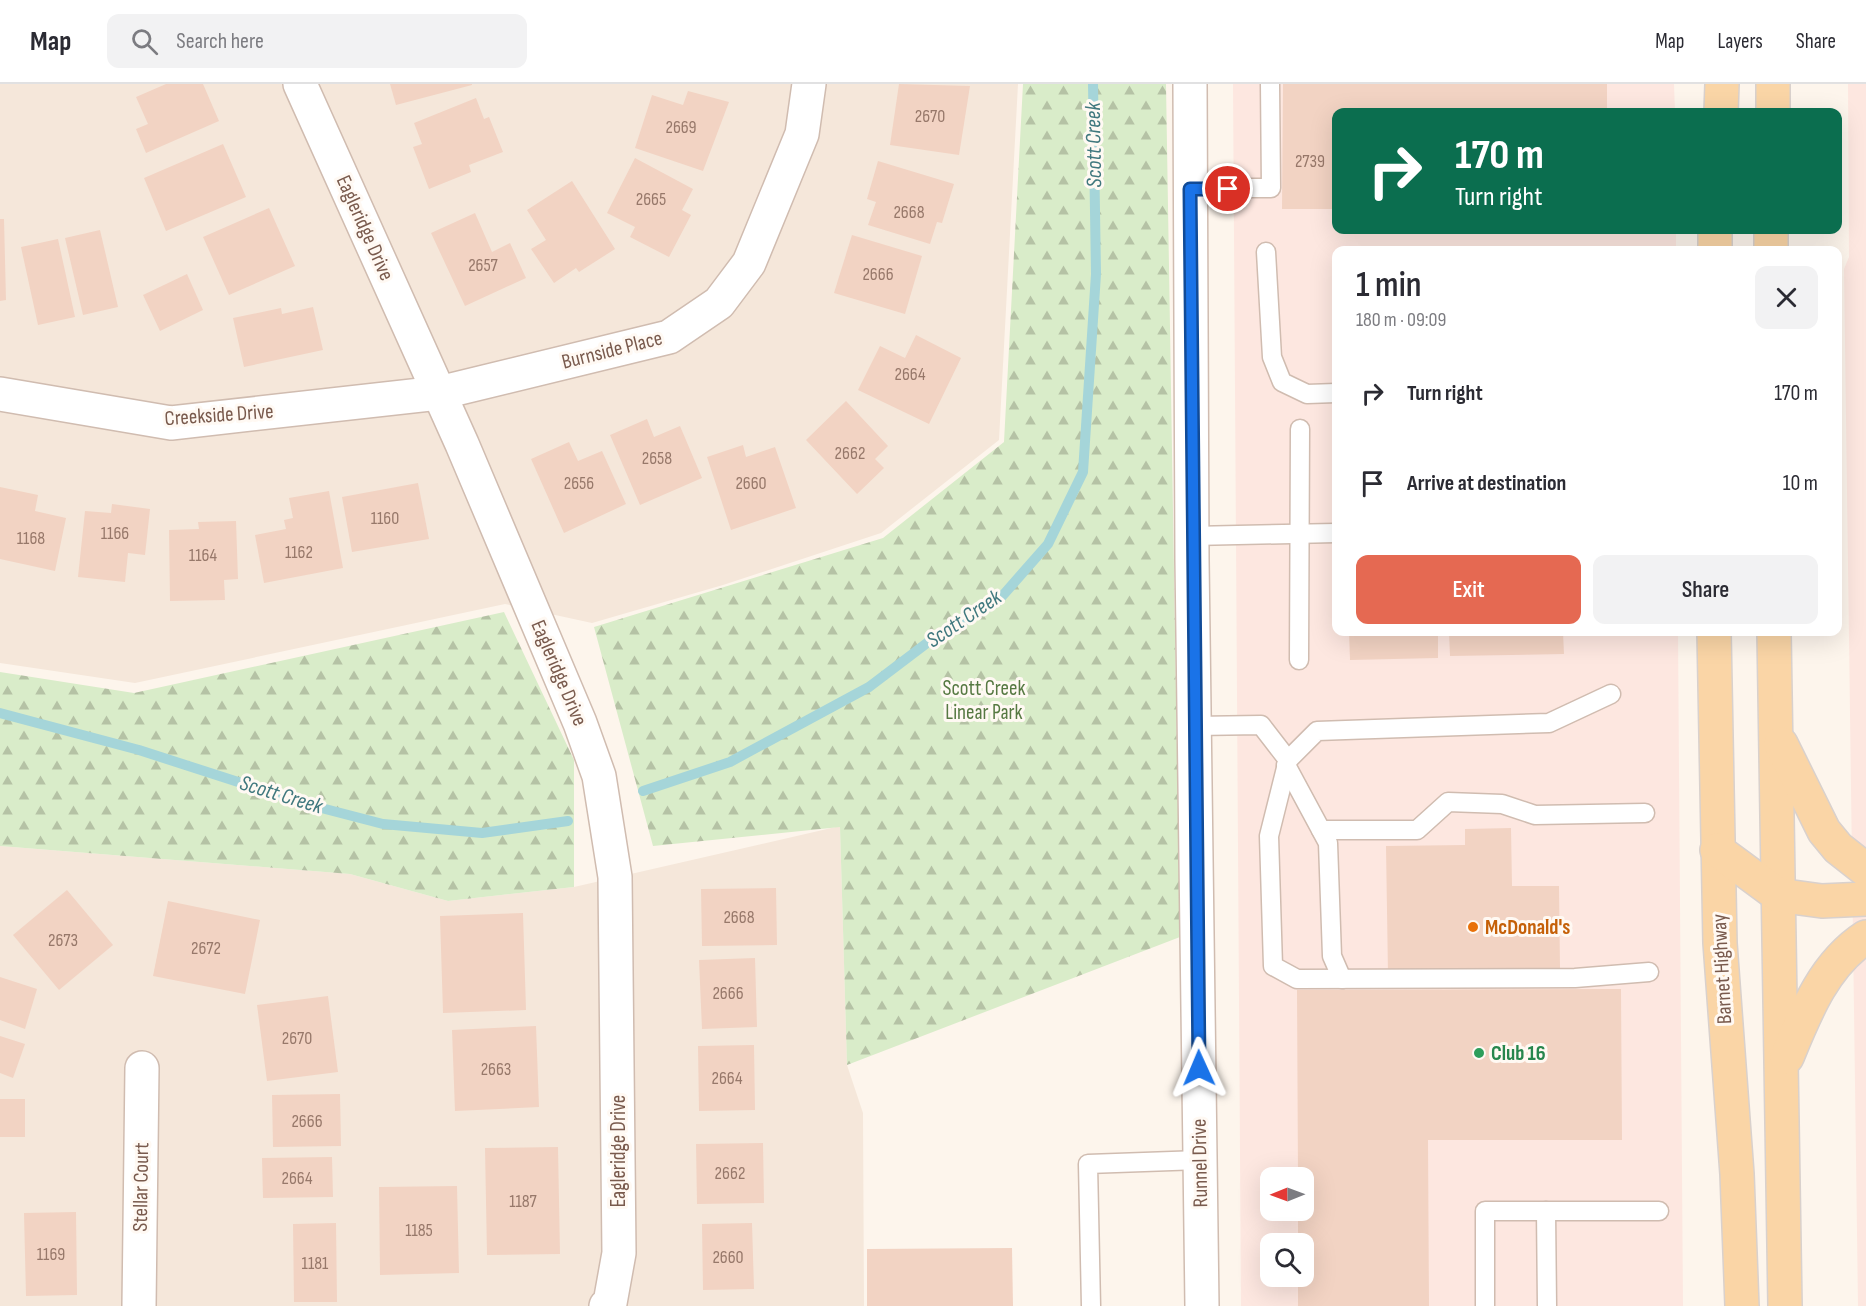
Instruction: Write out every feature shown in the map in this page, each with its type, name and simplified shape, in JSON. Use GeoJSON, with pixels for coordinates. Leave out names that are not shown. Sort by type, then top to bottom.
{"type":"FeatureCollection","features":[{"type":"Feature","properties":{"kind":"main road"},"geometry":{"type":"LineString","coordinates":[[1721,108],[1722,84]]}},
{"type":"Feature","properties":{"kind":"main road"},"geometry":{"type":"LineString","coordinates":[[1773,84],[1773,108]]}},
{"type":"Feature","properties":{"kind":"main road","name":"Barnet Highway"},"geometry":{"type":"LineString","coordinates":[[1714,636],[1722,989],[1737,1174],[1742,1306]]}},
{"type":"Feature","properties":{"kind":"main road"},"geometry":{"type":"LineString","coordinates":[[1774,636],[1785,1306]]}},
{"type":"Feature","properties":{"kind":"main road"},"geometry":{"type":"LineString","coordinates":[[1776,733],[1799,785],[1824,831],[1838,848],[1866,870]]}},
{"type":"Feature","properties":{"kind":"main road"},"geometry":{"type":"LineString","coordinates":[[1718,850],[1778,895],[1822,901],[1866,899]]}},
{"type":"Feature","properties":{"kind":"main road"},"geometry":{"type":"LineString","coordinates":[[1782,1070],[1810,1001],[1839,960],[1866,937]]}},
{"type":"Feature","properties":{"kind":"street","name":"Eagleridge Drive"},"geometry":{"type":"LineString","coordinates":[[300,84],[439,393],[580,723],[599,776],[615,877],[618,1253],[610,1303],[606,1306]]}},
{"type":"Feature","properties":{"kind":"street","name":"Burnside Place"},"geometry":{"type":"LineString","coordinates":[[439,393],[669,337],[719,303],[749,263],[802,134],[809,84]]}},
{"type":"Feature","properties":{"kind":"street","name":"Runnel Drive"},"geometry":{"type":"LineString","coordinates":[[1190,84],[1192,536],[1202,1306]]}},
{"type":"Feature","properties":{"kind":"street","name":"Creekside Drive"},"geometry":{"type":"LineString","coordinates":[[0,394],[171,423],[439,393]]}},
{"type":"Feature","properties":{"kind":"street","name":"Stellar Court"},"geometry":{"type":"LineString","coordinates":[[139,1306],[142,1068]]}},
{"type":"Feature","properties":{"kind":"lane"},"geometry":{"type":"LineString","coordinates":[[1190,189],[1271,188],[1270,84]]}},
{"type":"Feature","properties":{"kind":"lane"},"geometry":{"type":"LineString","coordinates":[[1266,252],[1272,357],[1282,382],[1307,394],[1332,393]]}},
{"type":"Feature","properties":{"kind":"lane"},"geometry":{"type":"LineString","coordinates":[[1299,660],[1300,429]]}},
{"type":"Feature","properties":{"kind":"lane"},"geometry":{"type":"LineString","coordinates":[[1192,536],[1332,533]]}},
{"type":"Feature","properties":{"kind":"lane"},"geometry":{"type":"LineString","coordinates":[[1611,694],[1549,723],[1317,731],[1287,763],[1269,836],[1273,966],[1297,979],[1575,978],[1649,972]]}},
{"type":"Feature","properties":{"kind":"lane"},"geometry":{"type":"LineString","coordinates":[[1195,726],[1261,725],[1287,763],[1328,843],[1332,956],[1342,979]]}},
{"type":"Feature","properties":{"kind":"lane"},"geometry":{"type":"LineString","coordinates":[[1321,830],[1417,830],[1448,802],[1502,804],[1535,815],[1645,813]]}},
{"type":"Feature","properties":{"kind":"lane"},"geometry":{"type":"LineString","coordinates":[[1091,1306],[1088,1164],[1200,1160]]}},
{"type":"Feature","properties":{"kind":"lane"},"geometry":{"type":"LineString","coordinates":[[1485,1306],[1485,1211],[1659,1211]]}},
{"type":"Feature","properties":{"kind":"lane"},"geometry":{"type":"LineString","coordinates":[[1546,1211],[1547,1306]]}},
{"type":"Feature","properties":{"kind":"shaded area"},"geometry":{"type":"Polygon","coordinates":[[[0,84],[1018,84],[999,440],[881,533],[723,585],[592,623],[505,604],[135,683],[0,663],[0,84]]]}},
{"type":"Feature","properties":{"kind":"shaded area"},"geometry":{"type":"Polygon","coordinates":[[[1233,84],[1674,84],[1675,108],[1332,108],[1332,234],[1676,234],[1676,246],[1332,246],[1332,636],[1678,636],[1683,1306],[1241,1306],[1233,84]]]}},
{"type":"Feature","properties":{"kind":"shaded area"},"geometry":{"type":"Polygon","coordinates":[[[1848,84],[1866,84],[1866,1306],[1858,1306],[1844,269],[1849,257],[1848,84]]]}},
{"type":"Feature","properties":{"kind":"shaded area"},"geometry":{"type":"Polygon","coordinates":[[[840,826],[847,1065],[863,1113],[864,1306],[0,1306],[0,846],[350,874],[448,901],[574,887],[840,826]]]}},
{"type":"Feature","properties":{"kind":"green space","name":"Scott Creek Linear Park"},"geometry":{"type":"Polygon","coordinates":[[[1023,84],[1166,84],[1180,937],[847,1065],[840,827],[653,846],[594,627],[883,538],[1004,442],[1023,84]]]}},
{"type":"Feature","properties":{"kind":"green space"},"geometry":{"type":"Polygon","coordinates":[[[504,612],[574,760],[574,887],[448,901],[350,874],[0,846],[0,672],[134,693],[504,612]]]}},
{"type":"Feature","properties":{"kind":"building"},"geometry":{"type":"Polygon","coordinates":[[[166,84],[203,84],[219,121],[146,153],[136,129],[148,124],[136,97],[166,84]]]}},
{"type":"Feature","properties":{"kind":"building"},"geometry":{"type":"Polygon","coordinates":[[[390,84],[472,84],[472,85],[396,105],[390,84]]]}},
{"type":"Feature","properties":{"kind":"building"},"geometry":{"type":"Polygon","coordinates":[[[899,84],[970,86],[959,155],[890,145],[899,84]]]}},
{"type":"Feature","properties":{"kind":"building"},"geometry":{"type":"Polygon","coordinates":[[[1283,84],[1607,84],[1607,108],[1332,108],[1332,209],[1282,209],[1283,84]]]}},
{"type":"Feature","properties":{"kind":"building"},"geometry":{"type":"Polygon","coordinates":[[[688,91],[729,102],[703,171],[635,148],[652,95],[683,105],[688,91]]]}},
{"type":"Feature","properties":{"kind":"building"},"geometry":{"type":"Polygon","coordinates":[[[476,98],[484,119],[489,117],[503,152],[469,165],[471,172],[429,189],[413,147],[422,144],[414,123],[476,98]]]}},
{"type":"Feature","properties":{"kind":"building"},"geometry":{"type":"Polygon","coordinates":[[[223,144],[246,197],[166,231],[144,178],[223,144]]]}},
{"type":"Feature","properties":{"kind":"building"},"geometry":{"type":"Polygon","coordinates":[[[635,158],[693,189],[682,210],[691,215],[669,257],[630,237],[635,227],[607,213],[635,158]]]}},
{"type":"Feature","properties":{"kind":"building"},"geometry":{"type":"Polygon","coordinates":[[[878,161],[954,184],[942,223],[937,222],[930,244],[868,225],[876,202],[867,199],[878,161]]]}},
{"type":"Feature","properties":{"kind":"building"},"geometry":{"type":"Polygon","coordinates":[[[572,181],[615,249],[579,272],[576,268],[554,283],[531,249],[546,240],[527,210],[572,181]]]}},
{"type":"Feature","properties":{"kind":"building"},"geometry":{"type":"Polygon","coordinates":[[[269,208],[295,266],[229,295],[203,237],[269,208]]]}},
{"type":"Feature","properties":{"kind":"building"},"geometry":{"type":"Polygon","coordinates":[[[475,213],[492,252],[510,243],[526,278],[465,306],[431,233],[475,213]]]}},
{"type":"Feature","properties":{"kind":"building"},"geometry":{"type":"Polygon","coordinates":[[[0,219],[4,219],[6,300],[0,301],[0,219]]]}},
{"type":"Feature","properties":{"kind":"building"},"geometry":{"type":"Polygon","coordinates":[[[100,230],[118,307],[83,315],[65,238],[100,230]]]}},
{"type":"Feature","properties":{"kind":"building"},"geometry":{"type":"Polygon","coordinates":[[[852,235],[922,256],[905,314],[834,293],[852,235]]]}},
{"type":"Feature","properties":{"kind":"building"},"geometry":{"type":"Polygon","coordinates":[[[58,239],[75,317],[38,325],[21,247],[58,239]]]}},
{"type":"Feature","properties":{"kind":"building"},"geometry":{"type":"Polygon","coordinates":[[[187,274],[203,310],[160,331],[143,295],[187,274]]]}},
{"type":"Feature","properties":{"kind":"building"},"geometry":{"type":"Polygon","coordinates":[[[313,307],[323,350],[244,367],[233,318],[281,308],[282,314],[313,307]]]}},
{"type":"Feature","properties":{"kind":"building"},"geometry":{"type":"Polygon","coordinates":[[[916,335],[961,358],[929,424],[858,390],[880,346],[905,358],[916,335]]]}},
{"type":"Feature","properties":{"kind":"building"},"geometry":{"type":"Polygon","coordinates":[[[846,401],[888,446],[875,459],[884,468],[857,494],[806,440],[846,401]]]}},
{"type":"Feature","properties":{"kind":"building"},"geometry":{"type":"Polygon","coordinates":[[[647,419],[654,437],[680,426],[702,478],[640,505],[610,435],[647,419]]]}},
{"type":"Feature","properties":{"kind":"building"},"geometry":{"type":"Polygon","coordinates":[[[569,442],[578,461],[602,451],[626,504],[564,533],[531,459],[569,442]]]}},
{"type":"Feature","properties":{"kind":"building"},"geometry":{"type":"Polygon","coordinates":[[[743,445],[746,457],[775,447],[796,508],[731,530],[707,457],[743,445]]]}},
{"type":"Feature","properties":{"kind":"building"},"geometry":{"type":"Polygon","coordinates":[[[418,483],[429,539],[352,552],[342,497],[418,483]]]}},
{"type":"Feature","properties":{"kind":"building"},"geometry":{"type":"Polygon","coordinates":[[[0,487],[38,495],[35,511],[66,518],[55,571],[0,559],[0,487]]]}},
{"type":"Feature","properties":{"kind":"building"},"geometry":{"type":"Polygon","coordinates":[[[329,491],[343,568],[264,583],[255,535],[286,529],[284,520],[293,518],[289,498],[329,491]]]}},
{"type":"Feature","properties":{"kind":"building"},"geometry":{"type":"Polygon","coordinates":[[[112,504],[150,509],[145,555],[128,553],[125,582],[78,577],[85,511],[111,513],[112,504]]]}},
{"type":"Feature","properties":{"kind":"building"},"geometry":{"type":"Polygon","coordinates":[[[236,521],[238,579],[224,580],[225,600],[170,601],[169,530],[199,529],[198,522],[236,521]]]}},
{"type":"Feature","properties":{"kind":"building"},"geometry":{"type":"Polygon","coordinates":[[[1349,636],[1438,636],[1438,658],[1350,660],[1349,636]]]}},
{"type":"Feature","properties":{"kind":"building"},"geometry":{"type":"Polygon","coordinates":[[[1449,636],[1563,636],[1564,654],[1450,656],[1449,636]]]}},
{"type":"Feature","properties":{"kind":"building","name":"McDonald's"},"geometry":{"type":"Polygon","coordinates":[[[1511,828],[1512,886],[1559,886],[1560,968],[1506,968],[1506,973],[1388,975],[1386,846],[1465,845],[1465,829],[1511,828]]]}},
{"type":"Feature","properties":{"kind":"building"},"geometry":{"type":"Polygon","coordinates":[[[776,888],[777,945],[702,946],[701,889],[776,888]]]}},
{"type":"Feature","properties":{"kind":"building"},"geometry":{"type":"Polygon","coordinates":[[[67,890],[113,945],[59,990],[13,935],[67,890]]]}},
{"type":"Feature","properties":{"kind":"building"},"geometry":{"type":"Polygon","coordinates":[[[168,901],[260,920],[245,994],[153,976],[168,901]]]}},
{"type":"Feature","properties":{"kind":"building"},"geometry":{"type":"Polygon","coordinates":[[[523,913],[526,1010],[443,1013],[440,916],[523,913]]]}},
{"type":"Feature","properties":{"kind":"building"},"geometry":{"type":"Polygon","coordinates":[[[755,958],[757,1027],[702,1029],[699,960],[755,958]]]}},
{"type":"Feature","properties":{"kind":"building"},"geometry":{"type":"Polygon","coordinates":[[[0,977],[37,989],[25,1029],[0,1020],[0,977]]]}},
{"type":"Feature","properties":{"kind":"building"},"geometry":{"type":"Polygon","coordinates":[[[1621,989],[1622,1140],[1428,1140],[1429,1306],[1298,1306],[1298,1287],[1314,1287],[1314,1233],[1298,1233],[1298,1221],[1314,1221],[1314,1167],[1298,1167],[1297,990],[1621,989]]]}},
{"type":"Feature","properties":{"kind":"building"},"geometry":{"type":"Polygon","coordinates":[[[328,996],[338,1072],[267,1081],[257,1005],[328,996]]]}},
{"type":"Feature","properties":{"kind":"building"},"geometry":{"type":"Polygon","coordinates":[[[536,1026],[539,1107],[455,1111],[452,1030],[536,1026]]]}},
{"type":"Feature","properties":{"kind":"building"},"geometry":{"type":"Polygon","coordinates":[[[0,1036],[25,1044],[13,1078],[0,1073],[0,1036]]]}},
{"type":"Feature","properties":{"kind":"building"},"geometry":{"type":"Polygon","coordinates":[[[754,1045],[755,1110],[699,1111],[698,1046],[754,1045]]]}},
{"type":"Feature","properties":{"kind":"building"},"geometry":{"type":"Polygon","coordinates":[[[340,1094],[341,1146],[273,1147],[272,1095],[340,1094]]]}},
{"type":"Feature","properties":{"kind":"building"},"geometry":{"type":"Polygon","coordinates":[[[0,1099],[25,1099],[25,1137],[0,1137],[0,1099]]]}},
{"type":"Feature","properties":{"kind":"building"},"geometry":{"type":"Polygon","coordinates":[[[763,1143],[764,1203],[697,1204],[696,1144],[763,1143]]]}},
{"type":"Feature","properties":{"kind":"building"},"geometry":{"type":"Polygon","coordinates":[[[558,1147],[560,1254],[487,1255],[485,1148],[558,1147]]]}},
{"type":"Feature","properties":{"kind":"building"},"geometry":{"type":"Polygon","coordinates":[[[332,1157],[333,1197],[263,1198],[262,1158],[332,1157]]]}},
{"type":"Feature","properties":{"kind":"building"},"geometry":{"type":"Polygon","coordinates":[[[457,1186],[459,1273],[380,1275],[379,1187],[457,1186]]]}},
{"type":"Feature","properties":{"kind":"building"},"geometry":{"type":"Polygon","coordinates":[[[76,1212],[77,1295],[26,1296],[24,1213],[76,1212]]]}},
{"type":"Feature","properties":{"kind":"building"},"geometry":{"type":"Polygon","coordinates":[[[336,1223],[337,1302],[294,1302],[293,1224],[336,1223]]]}},
{"type":"Feature","properties":{"kind":"building"},"geometry":{"type":"Polygon","coordinates":[[[752,1223],[754,1289],[703,1290],[702,1224],[752,1223]]]}},
{"type":"Feature","properties":{"kind":"building"},"geometry":{"type":"Polygon","coordinates":[[[1012,1248],[1013,1306],[867,1306],[867,1249],[1012,1248]]]}},
{"type":"Feature","properties":{"kind":"waterway","name":"Scott Creek"},"geometry":{"type":"LineString","coordinates":[[643,791],[730,762],[869,687],[931,640],[997,602],[1048,544],[1083,472],[1096,274],[1093,84]]}},
{"type":"Feature","properties":{"kind":"waterway","name":"Scott Creek"},"geometry":{"type":"LineString","coordinates":[[0,713],[139,750],[306,804],[383,824],[482,833],[568,821]]}},
{"type":"Feature","properties":{"kind":"place","name":"McDonald's"},"geometry":{"type":"Point","coordinates":[1473,927]}},
{"type":"Feature","properties":{"kind":"place","name":"Club 16"},"geometry":{"type":"Point","coordinates":[1479,1053]}},
{"type":"Feature","properties":{"kind":"route"},"geometry":{"type":"LineString","coordinates":[[1199,1068],[1190,189],[1228,189]]}}]}
